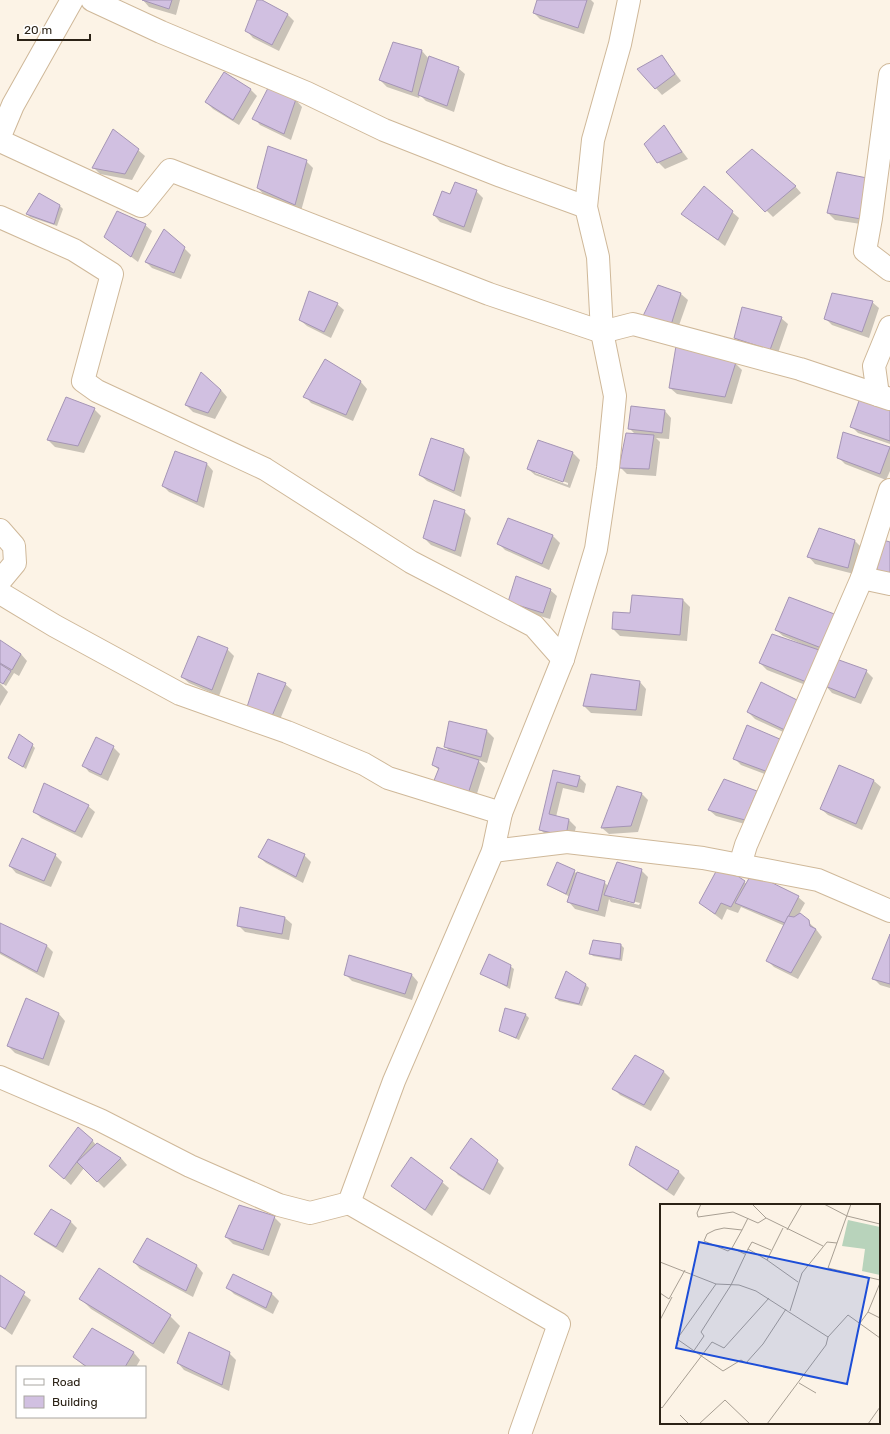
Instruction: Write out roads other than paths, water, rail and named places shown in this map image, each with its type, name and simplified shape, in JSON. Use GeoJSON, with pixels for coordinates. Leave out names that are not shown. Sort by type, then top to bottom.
{"type":"FeatureCollection","features":[{"type":"Feature","properties":{"kind":"street"},"geometry":{"type":"LineString","coordinates":[[0,136],[13,105],[72,0]]}},
{"type":"Feature","properties":{"kind":"street"},"geometry":{"type":"LineString","coordinates":[[92,0],[161,32],[307,93],[384,130],[501,176],[586,207]]}},
{"type":"Feature","properties":{"kind":"street"},"geometry":{"type":"LineString","coordinates":[[349,1203],[394,1081],[493,851],[501,814],[563,659],[596,549],[608,468],[615,396],[602,332],[598,257],[586,207],[593,140],[620,44],[629,0]]}},
{"type":"Feature","properties":{"kind":"street"},"geometry":{"type":"LineString","coordinates":[[890,75],[871,218],[865,251],[890,270]]}},
{"type":"Feature","properties":{"kind":"street"},"geometry":{"type":"LineString","coordinates":[[0,141],[141,206],[170,170],[489,294],[602,332],[633,324],[800,369],[884,397]]}},
{"type":"Feature","properties":{"kind":"street"},"geometry":{"type":"LineString","coordinates":[[0,217],[74,250],[112,274],[82,381],[97,391],[265,469],[411,562],[534,626],[563,659]]}},
{"type":"Feature","properties":{"kind":"street"},"geometry":{"type":"LineString","coordinates":[[884,397],[874,366],[890,327]]}},
{"type":"Feature","properties":{"kind":"street"},"geometry":{"type":"LineString","coordinates":[[740,865],[746,845],[862,578],[890,490]]}},
{"type":"Feature","properties":{"kind":"street"},"geometry":{"type":"LineString","coordinates":[[0,530],[14,546],[15,562],[0,581]]}},
{"type":"Feature","properties":{"kind":"street"},"geometry":{"type":"LineString","coordinates":[[862,578],[890,584]]}},
{"type":"Feature","properties":{"kind":"street"},"geometry":{"type":"LineString","coordinates":[[0,593],[55,626],[180,694],[287,732],[364,764],[388,778],[501,814]]}},
{"type":"Feature","properties":{"kind":"street"},"geometry":{"type":"LineString","coordinates":[[493,851],[567,842],[703,858],[818,880],[890,911]]}},
{"type":"Feature","properties":{"kind":"street"},"geometry":{"type":"LineString","coordinates":[[0,1077],[100,1120],[190,1166],[279,1205],[310,1213],[349,1203],[559,1324],[520,1434]]}}]}
